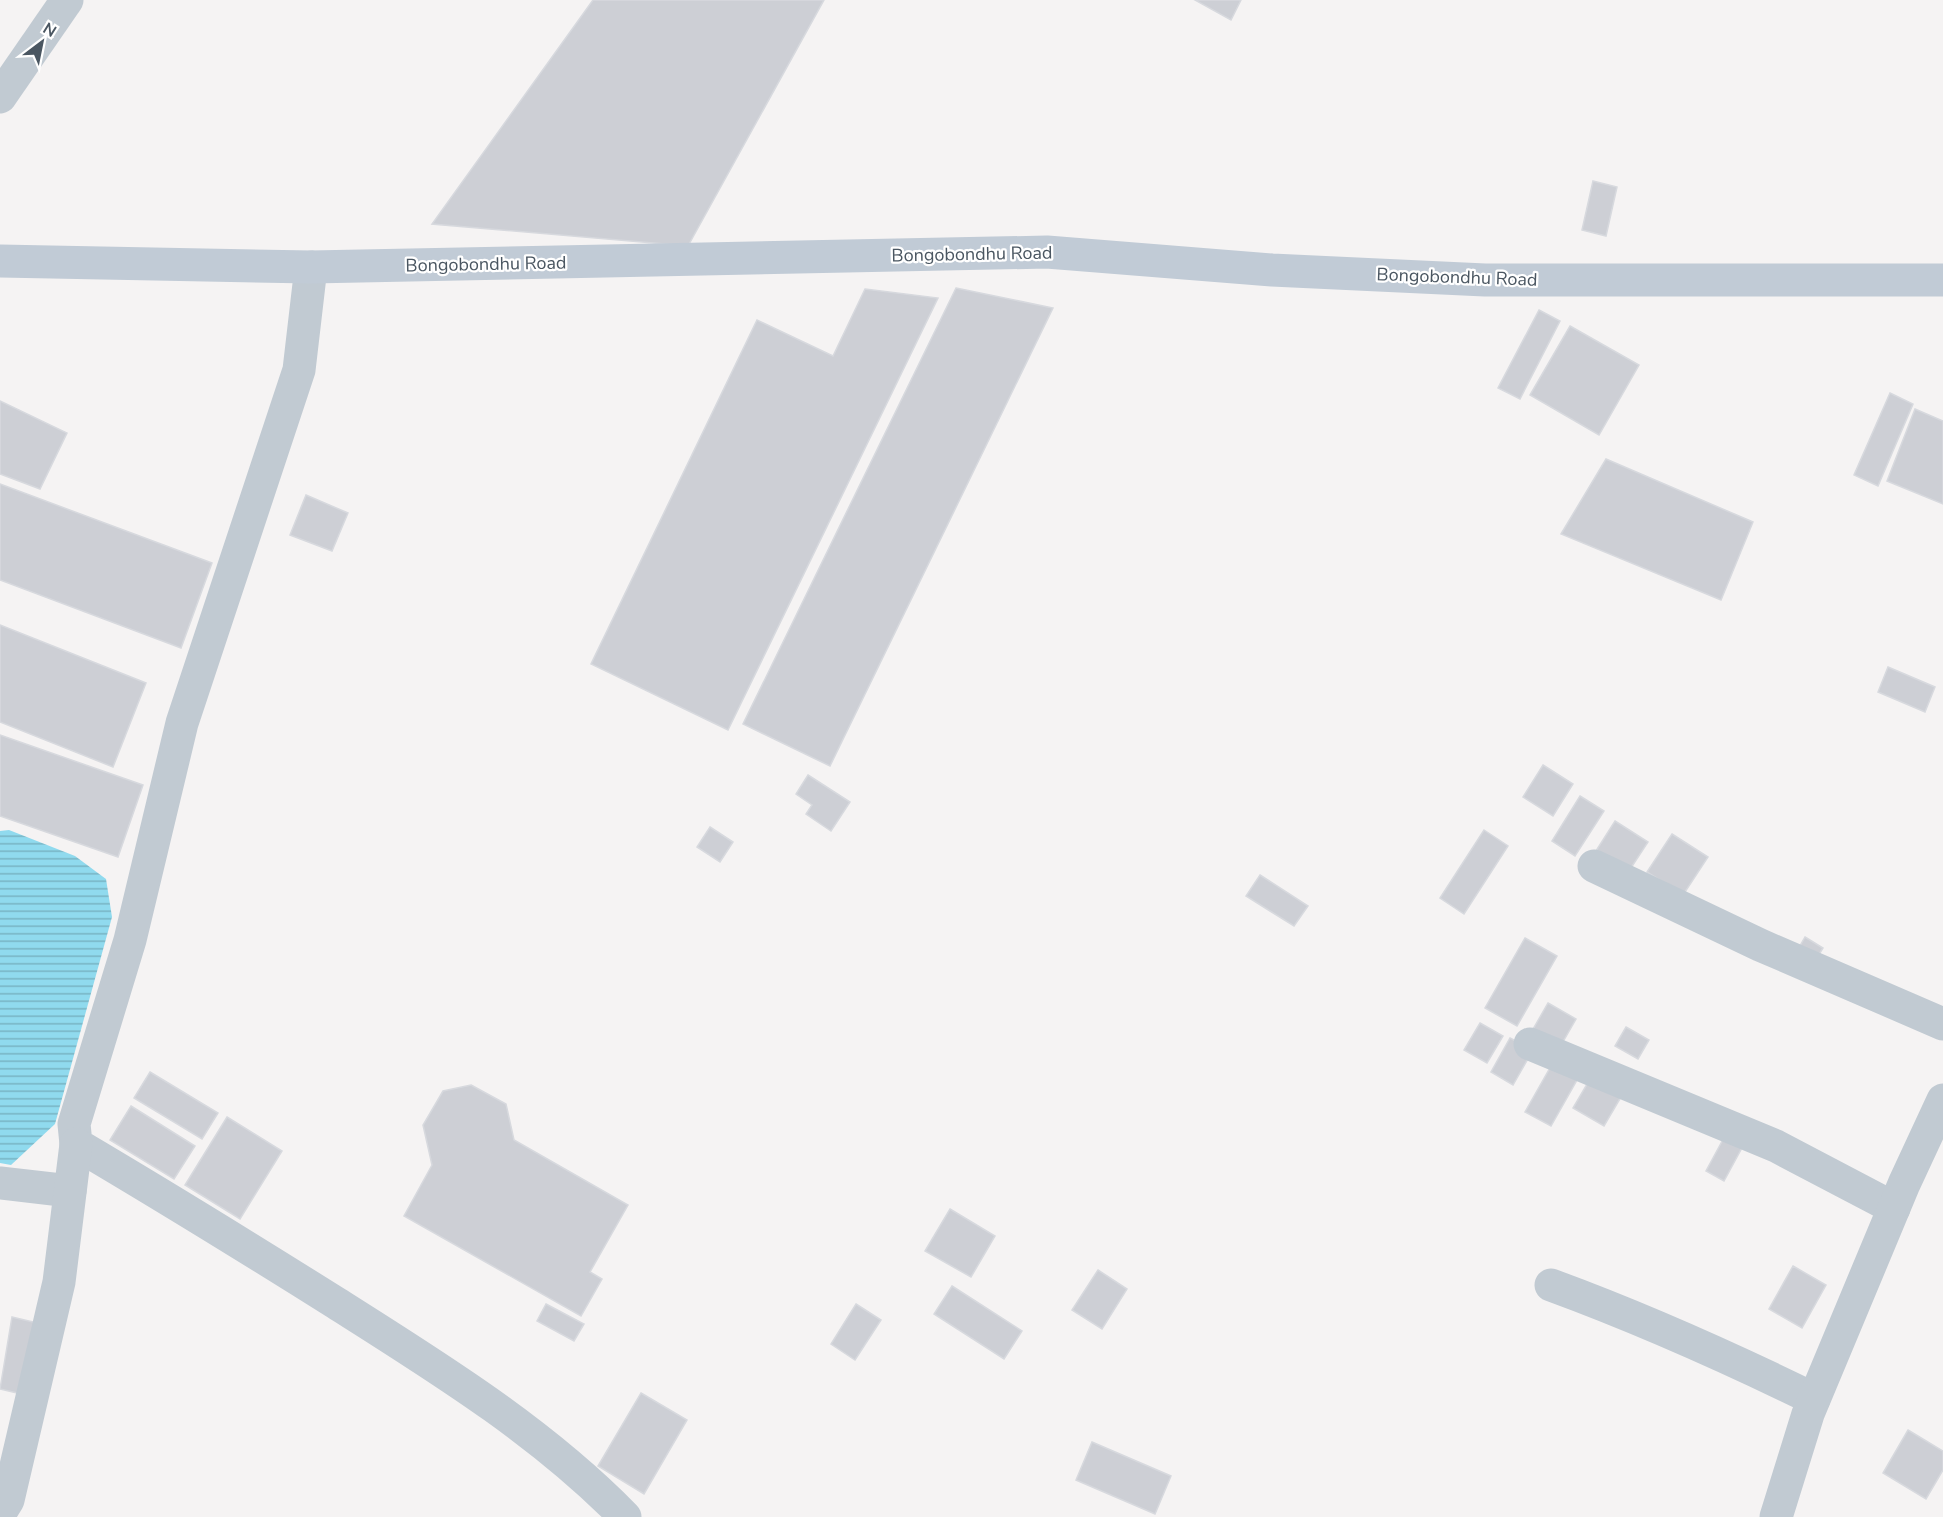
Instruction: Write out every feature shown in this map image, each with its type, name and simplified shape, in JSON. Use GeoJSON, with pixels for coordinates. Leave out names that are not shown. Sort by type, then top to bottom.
{"type":"FeatureCollection","features":[{"type":"Feature","properties":{"kind":"street"},"geometry":{"type":"LineString","coordinates":[[0,97],[67,0]]}},
{"type":"Feature","properties":{"kind":"street","name":"Bongobondhu Road"},"geometry":{"type":"LineString","coordinates":[[0,261],[311,267],[1047,252],[1272,270],[1485,280],[1943,280]]}},
{"type":"Feature","properties":{"kind":"street"},"geometry":{"type":"LineString","coordinates":[[0,1513],[8,1500],[59,1282],[76,1144],[74,1124],[130,940],[182,723],[299,370],[311,267]]}},
{"type":"Feature","properties":{"kind":"street"},"geometry":{"type":"LineString","coordinates":[[1594,866],[1760,945],[1943,1024]]}},
{"type":"Feature","properties":{"kind":"street"},"geometry":{"type":"LineString","coordinates":[[1530,1044],[1776,1146],[1893,1208]]}},
{"type":"Feature","properties":{"kind":"street"},"geometry":{"type":"LineString","coordinates":[[1776,1517],[1814,1400],[1893,1208],[1943,1100]]}},
{"type":"Feature","properties":{"kind":"street"},"geometry":{"type":"LineString","coordinates":[[76,1144],[171,1200],[450,1375],[586,1478],[625,1517]]}},
{"type":"Feature","properties":{"kind":"street"},"geometry":{"type":"LineString","coordinates":[[0,1183],[70,1191]]}},
{"type":"Feature","properties":{"kind":"street"},"geometry":{"type":"LineString","coordinates":[[1551,1285],[1608,1306],[1724,1355],[1814,1400]]}},
{"type":"Feature","properties":{"kind":"water"},"geometry":{"type":"Polygon","coordinates":[[[9,830],[75,856],[106,879],[112,917],[55,1124],[11,1165],[0,1163],[0,831],[9,830]]]}},
{"type":"Feature","properties":{"kind":"building"},"geometry":{"type":"Polygon","coordinates":[[[593,0],[824,0],[688,246],[432,224],[593,0]]]}},
{"type":"Feature","properties":{"kind":"building"},"geometry":{"type":"Polygon","coordinates":[[[1195,0],[1241,0],[1231,20],[1195,0]]]}},
{"type":"Feature","properties":{"kind":"building"},"geometry":{"type":"Polygon","coordinates":[[[1593,181],[1617,187],[1606,236],[1582,230],[1593,181]]]}},
{"type":"Feature","properties":{"kind":"building"},"geometry":{"type":"Polygon","coordinates":[[[956,288],[1053,308],[830,766],[743,724],[956,288]]]}},
{"type":"Feature","properties":{"kind":"building"},"geometry":{"type":"Polygon","coordinates":[[[865,289],[938,298],[728,730],[591,664],[757,320],[833,356],[865,289]]]}},
{"type":"Feature","properties":{"kind":"building"},"geometry":{"type":"Polygon","coordinates":[[[1539,310],[1560,321],[1520,399],[1498,388],[1539,310]]]}},
{"type":"Feature","properties":{"kind":"building"},"geometry":{"type":"Polygon","coordinates":[[[1570,326],[1639,365],[1599,435],[1530,395],[1570,326]]]}},
{"type":"Feature","properties":{"kind":"building"},"geometry":{"type":"Polygon","coordinates":[[[1890,393],[1913,404],[1878,486],[1854,475],[1890,393]]]}},
{"type":"Feature","properties":{"kind":"building"},"geometry":{"type":"Polygon","coordinates":[[[0,401],[67,433],[40,489],[0,474],[0,401]]]}},
{"type":"Feature","properties":{"kind":"building"},"geometry":{"type":"Polygon","coordinates":[[[1915,409],[1943,421],[1943,504],[1887,481],[1915,409]]]}},
{"type":"Feature","properties":{"kind":"building"},"geometry":{"type":"Polygon","coordinates":[[[1606,459],[1753,522],[1721,600],[1561,534],[1606,459]]]}},
{"type":"Feature","properties":{"kind":"building"},"geometry":{"type":"Polygon","coordinates":[[[0,484],[212,563],[181,648],[0,580],[0,484]]]}},
{"type":"Feature","properties":{"kind":"building"},"geometry":{"type":"Polygon","coordinates":[[[306,495],[348,513],[332,551],[290,535],[306,495]]]}},
{"type":"Feature","properties":{"kind":"building"},"geometry":{"type":"Polygon","coordinates":[[[0,625],[146,683],[113,767],[0,722],[0,625]]]}},
{"type":"Feature","properties":{"kind":"building"},"geometry":{"type":"Polygon","coordinates":[[[1888,667],[1935,687],[1925,712],[1878,692],[1888,667]]]}},
{"type":"Feature","properties":{"kind":"building"},"geometry":{"type":"Polygon","coordinates":[[[0,735],[143,785],[118,857],[0,816],[0,735]]]}},
{"type":"Feature","properties":{"kind":"building"},"geometry":{"type":"Polygon","coordinates":[[[1543,765],[1573,784],[1553,816],[1523,797],[1543,765]]]}},
{"type":"Feature","properties":{"kind":"building"},"geometry":{"type":"Polygon","coordinates":[[[808,775],[850,802],[831,831],[806,814],[812,805],[796,794],[808,775]]]}},
{"type":"Feature","properties":{"kind":"building"},"geometry":{"type":"Polygon","coordinates":[[[1580,796],[1604,811],[1575,856],[1552,841],[1580,796]]]}},
{"type":"Feature","properties":{"kind":"building"},"geometry":{"type":"Polygon","coordinates":[[[1615,821],[1648,842],[1627,874],[1594,854],[1615,821]]]}},
{"type":"Feature","properties":{"kind":"building"},"geometry":{"type":"Polygon","coordinates":[[[710,827],[733,842],[720,862],[697,847],[710,827]]]}},
{"type":"Feature","properties":{"kind":"building"},"geometry":{"type":"Polygon","coordinates":[[[1484,830],[1508,846],[1464,914],[1440,898],[1484,830]]]}},
{"type":"Feature","properties":{"kind":"building"},"geometry":{"type":"Polygon","coordinates":[[[1672,834],[1708,857],[1683,895],[1647,872],[1672,834]]]}},
{"type":"Feature","properties":{"kind":"building"},"geometry":{"type":"Polygon","coordinates":[[[1260,875],[1308,906],[1294,926],[1246,896],[1260,875]]]}},
{"type":"Feature","properties":{"kind":"building"},"geometry":{"type":"Polygon","coordinates":[[[1805,937],[1823,948],[1815,961],[1797,951],[1805,937]]]}},
{"type":"Feature","properties":{"kind":"building"},"geometry":{"type":"Polygon","coordinates":[[[1525,938],[1557,956],[1517,1026],[1485,1008],[1525,938]]]}},
{"type":"Feature","properties":{"kind":"building"},"geometry":{"type":"Polygon","coordinates":[[[1548,1003],[1576,1019],[1560,1047],[1532,1031],[1548,1003]]]}},
{"type":"Feature","properties":{"kind":"building"},"geometry":{"type":"Polygon","coordinates":[[[1480,1023],[1503,1036],[1487,1063],[1464,1050],[1480,1023]]]}},
{"type":"Feature","properties":{"kind":"building"},"geometry":{"type":"Polygon","coordinates":[[[1626,1027],[1649,1040],[1638,1059],[1615,1046],[1626,1027]]]}},
{"type":"Feature","properties":{"kind":"building"},"geometry":{"type":"Polygon","coordinates":[[[1510,1038],[1533,1050],[1513,1085],[1491,1072],[1510,1038]]]}},
{"type":"Feature","properties":{"kind":"building"},"geometry":{"type":"Polygon","coordinates":[[[1555,1059],[1581,1073],[1551,1126],[1525,1112],[1555,1059]]]}},
{"type":"Feature","properties":{"kind":"building"},"geometry":{"type":"Polygon","coordinates":[[[150,1072],[218,1113],[202,1139],[134,1098],[150,1072]]]}},
{"type":"Feature","properties":{"kind":"building"},"geometry":{"type":"Polygon","coordinates":[[[1590,1079],[1621,1097],[1604,1126],[1573,1108],[1590,1079]]]}},
{"type":"Feature","properties":{"kind":"building"},"geometry":{"type":"Polygon","coordinates":[[[471,1085],[506,1104],[514,1140],[628,1205],[590,1272],[602,1279],[581,1316],[404,1216],[432,1165],[423,1125],[443,1091],[471,1085]]]}},
{"type":"Feature","properties":{"kind":"building"},"geometry":{"type":"Polygon","coordinates":[[[131,1106],[195,1146],[174,1179],[110,1140],[131,1106]]]}},
{"type":"Feature","properties":{"kind":"building"},"geometry":{"type":"Polygon","coordinates":[[[227,1117],[282,1151],[240,1219],[185,1185],[227,1117]]]}},
{"type":"Feature","properties":{"kind":"building"},"geometry":{"type":"Polygon","coordinates":[[[1726,1134],[1744,1144],[1724,1181],[1706,1171],[1726,1134]]]}},
{"type":"Feature","properties":{"kind":"building"},"geometry":{"type":"Polygon","coordinates":[[[950,1209],[995,1236],[971,1277],[925,1251],[950,1209]]]}},
{"type":"Feature","properties":{"kind":"building"},"geometry":{"type":"Polygon","coordinates":[[[1793,1266],[1826,1285],[1802,1328],[1769,1309],[1793,1266]]]}},
{"type":"Feature","properties":{"kind":"building"},"geometry":{"type":"Polygon","coordinates":[[[1098,1270],[1127,1289],[1102,1329],[1072,1310],[1098,1270]]]}},
{"type":"Feature","properties":{"kind":"building"},"geometry":{"type":"Polygon","coordinates":[[[952,1286],[1022,1331],[1004,1359],[934,1314],[952,1286]]]}},
{"type":"Feature","properties":{"kind":"building"},"geometry":{"type":"Polygon","coordinates":[[[546,1304],[584,1324],[574,1341],[537,1321],[546,1304]]]}},
{"type":"Feature","properties":{"kind":"building"},"geometry":{"type":"Polygon","coordinates":[[[856,1304],[881,1320],[855,1360],[831,1344],[856,1304]]]}},
{"type":"Feature","properties":{"kind":"building"},"geometry":{"type":"Polygon","coordinates":[[[12,1317],[46,1325],[30,1396],[0,1389],[12,1317]]]}},
{"type":"Feature","properties":{"kind":"building"},"geometry":{"type":"Polygon","coordinates":[[[641,1393],[687,1420],[644,1494],[598,1466],[641,1393]]]}},
{"type":"Feature","properties":{"kind":"building"},"geometry":{"type":"Polygon","coordinates":[[[1908,1430],[1943,1451],[1943,1470],[1926,1499],[1883,1473],[1908,1430]]]}},
{"type":"Feature","properties":{"kind":"building"},"geometry":{"type":"Polygon","coordinates":[[[1092,1442],[1171,1476],[1155,1514],[1076,1480],[1092,1442]]]}}]}
